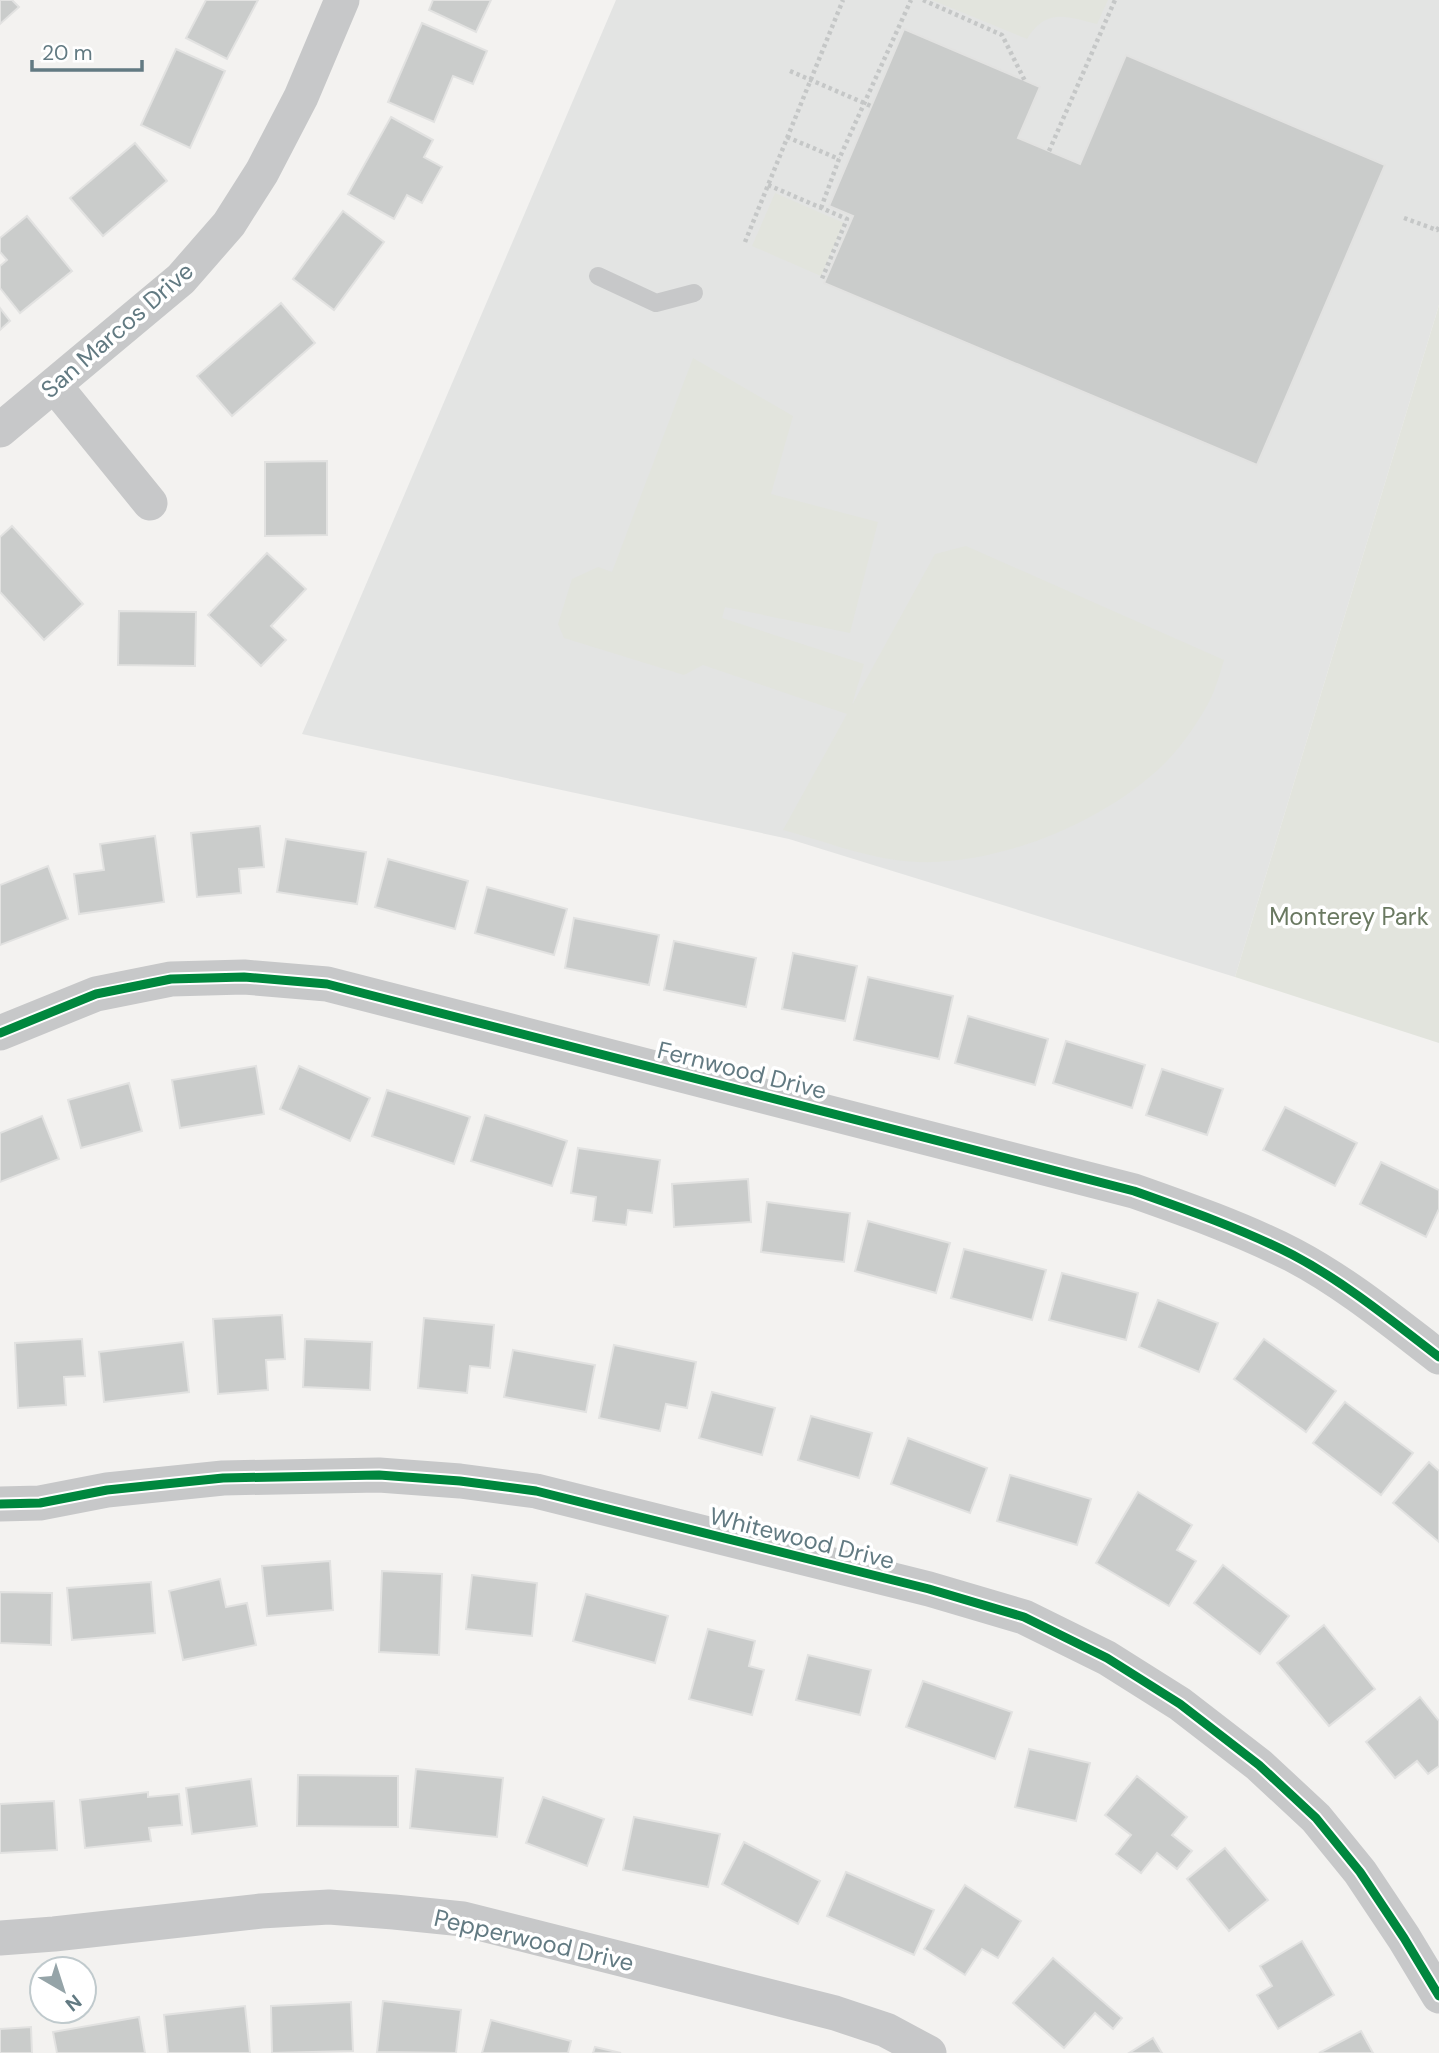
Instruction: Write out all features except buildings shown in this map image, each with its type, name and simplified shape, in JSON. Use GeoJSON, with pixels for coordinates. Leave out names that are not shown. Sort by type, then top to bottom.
{"type":"FeatureCollection","features":[{"type":"Feature","properties":{"kind":"street","name":"San Marcos Drive"},"geometry":{"type":"LineString","coordinates":[[0,430],[181,279],[229,224],[262,172],[301,97],[342,0]]}},
{"type":"Feature","properties":{"kind":"street"},"geometry":{"type":"LineString","coordinates":[[55,386],[150,503]]}},
{"type":"Feature","properties":{"kind":"street","name":"Fernwood Drive"},"geometry":{"type":"LineString","coordinates":[[0,1033],[96,994],[171,979],[244,977],[327,984],[1134,1191],[1220,1222],[1294,1256],[1360,1296],[1439,1357]]}},
{"type":"Feature","properties":{"kind":"street","name":"Whitewood Drive"},"geometry":{"type":"LineString","coordinates":[[0,1503],[40,1503],[107,1490],[223,1478],[379,1475],[460,1481],[536,1491],[929,1589],[1024,1617],[1107,1658],[1180,1704],[1259,1765],[1316,1818],[1360,1872],[1439,1996]]}},
{"type":"Feature","properties":{"kind":"street","name":"Pepperwood Drive"},"geometry":{"type":"LineString","coordinates":[[0,1938],[261,1910],[329,1907],[463,1919],[835,2013],[886,2030],[929,2053]]}},
{"type":"Feature","properties":{"kind":"lane"},"geometry":{"type":"LineString","coordinates":[[598,276],[656,303],[694,293]]}},
{"type":"Feature","properties":{"kind":"path"},"geometry":{"type":"LineString","coordinates":[[745,242],[843,0]]}},
{"type":"Feature","properties":{"kind":"path"},"geometry":{"type":"LineString","coordinates":[[821,208],[839,159],[868,105],[911,0]]}},
{"type":"Feature","properties":{"kind":"path"},"geometry":{"type":"LineString","coordinates":[[923,0],[1002,35],[1025,81]]}},
{"type":"Feature","properties":{"kind":"path"},"geometry":{"type":"LineString","coordinates":[[1049,151],[1115,0]]}},
{"type":"Feature","properties":{"kind":"path"},"geometry":{"type":"LineString","coordinates":[[790,71],[868,105]]}},
{"type":"Feature","properties":{"kind":"path"},"geometry":{"type":"LineString","coordinates":[[787,137],[839,159]]}},
{"type":"Feature","properties":{"kind":"path"},"geometry":{"type":"LineString","coordinates":[[768,185],[846,219],[821,281]]}},
{"type":"Feature","properties":{"kind":"path"},"geometry":{"type":"LineString","coordinates":[[1404,218],[1437,230],[1439,227]]}},
{"type":"Feature","properties":{"kind":"shaded area"},"geometry":{"type":"Polygon","coordinates":[[[616,0],[1439,0],[1439,305],[1235,977],[789,839],[302,734],[616,0]]]}},
{"type":"Feature","properties":{"kind":"green space"},"geometry":{"type":"Polygon","coordinates":[[[932,0],[1108,0],[1097,24],[1067,17],[1050,18],[1042,22],[1027,39],[932,0]]]}},
{"type":"Feature","properties":{"kind":"green space"},"geometry":{"type":"Polygon","coordinates":[[[775,193],[844,223],[821,276],[752,246],[775,193]]]}},
{"type":"Feature","properties":{"kind":"green space","name":"Monterey Park"},"geometry":{"type":"Polygon","coordinates":[[[1439,305],[1439,1043],[1235,977],[1439,305]]]}},
{"type":"Feature","properties":{"kind":"green space"},"geometry":{"type":"Polygon","coordinates":[[[693,358],[793,416],[771,494],[878,522],[850,633],[725,607],[722,618],[864,664],[852,705],[935,554],[966,546],[1224,660],[1210,700],[1176,751],[1137,787],[1074,825],[1039,840],[966,859],[930,862],[882,858],[783,830],[847,714],[703,665],[684,675],[564,638],[558,624],[572,579],[598,567],[612,572],[693,358]]]}},
{"type":"Feature","properties":{"kind":"cycle path"},"geometry":{"type":"LineString","coordinates":[[0,1033],[96,994],[171,979],[244,977],[327,984],[1134,1191],[1235,1228],[1293,1255],[1350,1290],[1439,1357]]}},
{"type":"Feature","properties":{"kind":"cycle path"},"geometry":{"type":"LineString","coordinates":[[0,1504],[40,1503],[107,1490],[223,1478],[379,1475],[460,1481],[536,1491],[929,1589],[1024,1617],[1107,1658],[1180,1704],[1259,1765],[1316,1818],[1360,1872],[1439,1996]]}}]}
